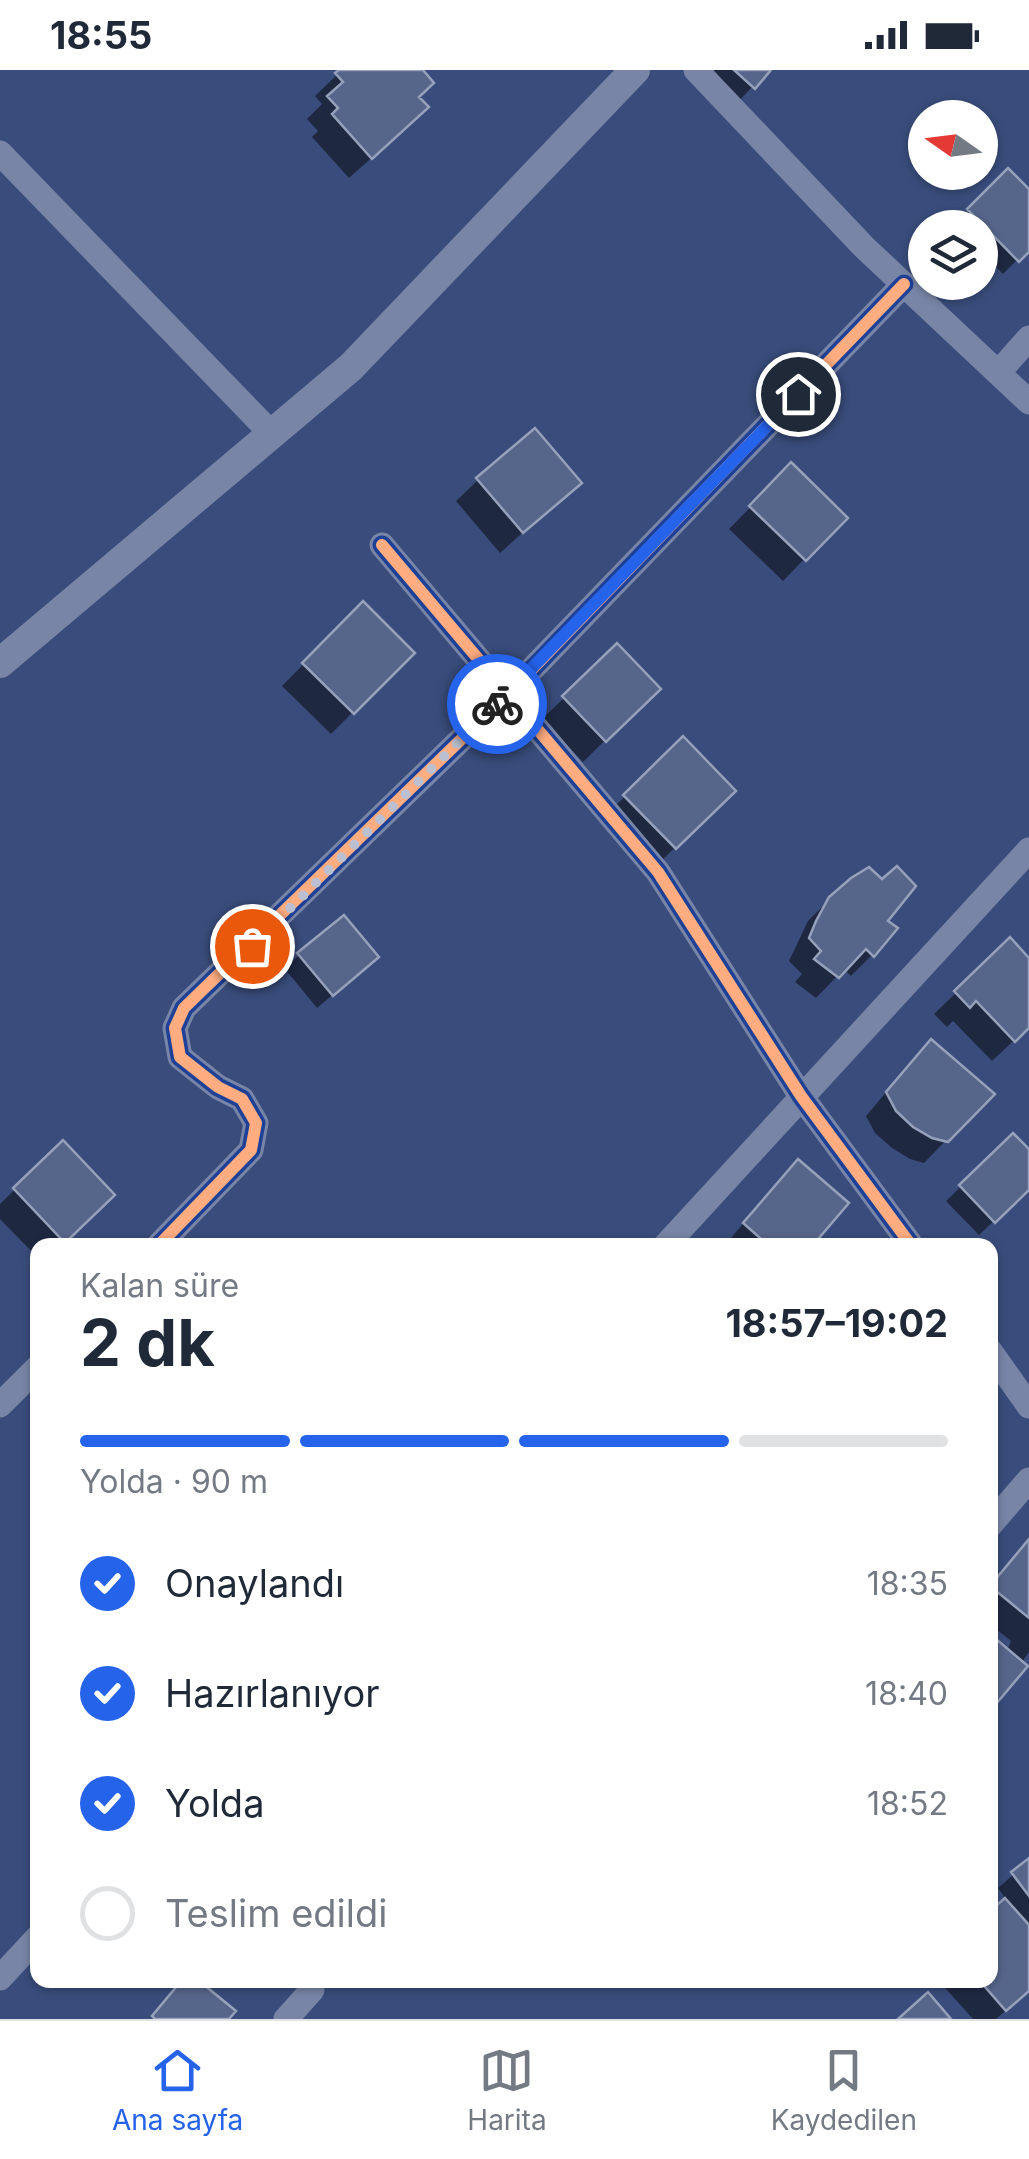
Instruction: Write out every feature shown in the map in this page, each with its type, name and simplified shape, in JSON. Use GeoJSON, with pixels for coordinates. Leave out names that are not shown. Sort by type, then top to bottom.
{"type":"FeatureCollection","features":[{"type":"Feature","properties":{"kind":"street"},"geometry":{"type":"LineString","coordinates":[[0,663],[351,367],[634,70]]}},
{"type":"Feature","properties":{"kind":"street"},"geometry":{"type":"LineString","coordinates":[[696,70],[904,284],[1029,402]]}},
{"type":"Feature","properties":{"kind":"street"},"geometry":{"type":"LineString","coordinates":[[0,154],[272,434]]}},
{"type":"Feature","properties":{"kind":"street"},"geometry":{"type":"LineString","coordinates":[[166,1238],[251,1150],[256,1123],[242,1099],[218,1087],[180,1058],[175,1028],[184,1008],[508,694],[904,284]]}},
{"type":"Feature","properties":{"kind":"street"},"geometry":{"type":"LineString","coordinates":[[998,372],[1029,338]]}},
{"type":"Feature","properties":{"kind":"street"},"geometry":{"type":"LineString","coordinates":[[382,545],[658,872],[801,1096],[906,1238]]}},
{"type":"Feature","properties":{"kind":"street"},"geometry":{"type":"LineString","coordinates":[[672,1238],[1029,850]]}},
{"type":"Feature","properties":{"kind":"street"},"geometry":{"type":"LineString","coordinates":[[998,1363],[1029,1406]]}},
{"type":"Feature","properties":{"kind":"street"},"geometry":{"type":"LineString","coordinates":[[0,1404],[30,1375]]}},
{"type":"Feature","properties":{"kind":"street"},"geometry":{"type":"LineString","coordinates":[[998,1515],[1029,1480]]}},
{"type":"Feature","properties":{"kind":"street"},"geometry":{"type":"LineString","coordinates":[[0,1978],[30,1946]]}},
{"type":"Feature","properties":{"kind":"street"},"geometry":{"type":"LineString","coordinates":[[286,2019],[312,1990]]}},
{"type":"Feature","properties":{"kind":"building"},"geometry":{"type":"Polygon","coordinates":[[[423,70],[434,83],[419,97],[429,107],[372,159],[332,114],[338,108],[327,96],[343,82],[335,73],[423,70]]]}},
{"type":"Feature","properties":{"kind":"building"},"geometry":{"type":"Polygon","coordinates":[[[734,70],[771,70],[755,89],[734,70]]]}},
{"type":"Feature","properties":{"kind":"building"},"geometry":{"type":"Polygon","coordinates":[[[1008,168],[1029,189],[1029,252],[1019,262],[998,241],[998,210],[967,209],[986,190],[998,190],[998,178],[1008,168]]]}},
{"type":"Feature","properties":{"kind":"building"},"geometry":{"type":"Polygon","coordinates":[[[535,428],[582,483],[523,533],[476,478],[535,428]]]}},
{"type":"Feature","properties":{"kind":"building"},"geometry":{"type":"Polygon","coordinates":[[[791,462],[848,518],[806,561],[749,506],[791,462]]]}},
{"type":"Feature","properties":{"kind":"building"},"geometry":{"type":"Polygon","coordinates":[[[363,601],[415,653],[354,714],[302,663],[363,601]]]}},
{"type":"Feature","properties":{"kind":"building"},"geometry":{"type":"Polygon","coordinates":[[[617,643],[661,689],[606,742],[562,696],[617,643]]]}},
{"type":"Feature","properties":{"kind":"building"},"geometry":{"type":"Polygon","coordinates":[[[683,736],[736,791],[676,849],[623,795],[683,736]]]}},
{"type":"Feature","properties":{"kind":"building"},"geometry":{"type":"Polygon","coordinates":[[[897,866],[916,886],[888,921],[898,928],[874,957],[866,949],[839,978],[814,959],[821,951],[809,938],[816,921],[829,897],[851,878],[869,867],[882,879],[897,866]]]}},
{"type":"Feature","properties":{"kind":"building"},"geometry":{"type":"Polygon","coordinates":[[[344,915],[379,957],[333,996],[297,953],[344,915]]]}},
{"type":"Feature","properties":{"kind":"building"},"geometry":{"type":"Polygon","coordinates":[[[1010,937],[1029,958],[1029,1028],[1015,1042],[976,1001],[970,1008],[954,991],[1010,937]]]}},
{"type":"Feature","properties":{"kind":"building"},"geometry":{"type":"Polygon","coordinates":[[[931,1039],[995,1094],[948,1142],[913,1127],[896,1111],[886,1092],[931,1039]]]}},
{"type":"Feature","properties":{"kind":"building"},"geometry":{"type":"Polygon","coordinates":[[[1013,1133],[1029,1149],[1029,1190],[995,1223],[959,1185],[1013,1133]]]}},
{"type":"Feature","properties":{"kind":"building"},"geometry":{"type":"Polygon","coordinates":[[[63,1140],[115,1195],[70,1238],[60,1238],[13,1188],[63,1140]]]}},
{"type":"Feature","properties":{"kind":"building"},"geometry":{"type":"Polygon","coordinates":[[[798,1159],[849,1203],[819,1238],[760,1238],[743,1223],[798,1159]]]}},
{"type":"Feature","properties":{"kind":"building"},"geometry":{"type":"Polygon","coordinates":[[[1029,1539],[1029,1618],[998,1593],[998,1576],[1029,1539]]]}},
{"type":"Feature","properties":{"kind":"building"},"geometry":{"type":"Polygon","coordinates":[[[998,1641],[1028,1666],[998,1702],[998,1641]]]}},
{"type":"Feature","properties":{"kind":"building"},"geometry":{"type":"Polygon","coordinates":[[[1029,1858],[1029,1896],[1011,1872],[1029,1858]]]}},
{"type":"Feature","properties":{"kind":"building"},"geometry":{"type":"Polygon","coordinates":[[[1005,1898],[1029,1925],[1029,1991],[1006,2011],[986,1988],[998,1988],[998,1904],[1005,1898]]]}},
{"type":"Feature","properties":{"kind":"building"},"geometry":{"type":"Polygon","coordinates":[[[175,1988],[208,1988],[236,2011],[229,2019],[152,2016],[175,1988]]]}},
{"type":"Feature","properties":{"kind":"building"},"geometry":{"type":"Polygon","coordinates":[[[928,1992],[951,2019],[898,2019],[928,1992]]]}},
{"type":"Feature","properties":{"kind":"cycle path"},"geometry":{"type":"LineString","coordinates":[[166,1238],[251,1150],[256,1123],[242,1099],[218,1087],[180,1057],[175,1028],[184,1008],[508,694],[904,284]]}},
{"type":"Feature","properties":{"kind":"cycle path"},"geometry":{"type":"LineString","coordinates":[[382,545],[658,872],[801,1096],[906,1238]]}},
{"type":"Feature","properties":{"kind":"way so far"},"geometry":{"type":"LineString","coordinates":[[252,946],[497,704]]}},
{"type":"Feature","properties":{"kind":"route"},"geometry":{"type":"LineString","coordinates":[[497,704],[798,394]]}}]}
